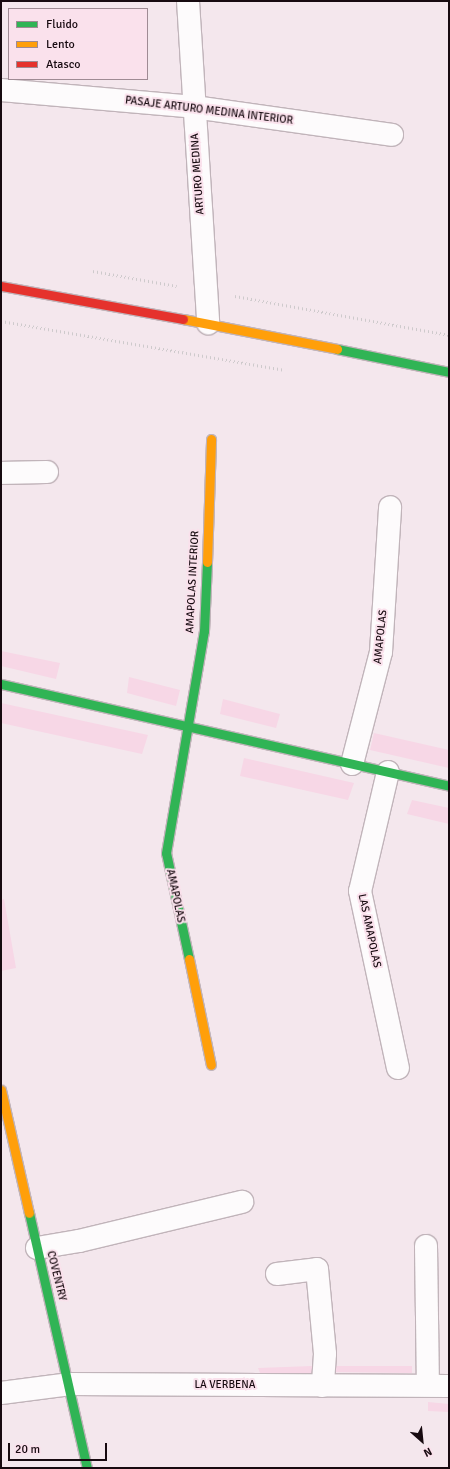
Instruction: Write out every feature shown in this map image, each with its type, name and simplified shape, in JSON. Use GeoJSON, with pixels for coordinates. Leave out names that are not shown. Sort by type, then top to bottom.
{"type":"FeatureCollection","features":[{"type":"Feature","properties":{"kind":"street","name":"ARTURO MEDINA"},"geometry":{"type":"LineString","coordinates":[[188,1],[208,323]]}},
{"type":"Feature","properties":{"kind":"street","name":"PASAJE ARTURO MEDINA INTERIOR"},"geometry":{"type":"LineString","coordinates":[[1,90],[194,107],[392,135]]}},
{"type":"Feature","properties":{"kind":"street"},"geometry":{"type":"LineString","coordinates":[[1,286],[208,323],[449,372]]}},
{"type":"Feature","properties":{"kind":"street","name":"AMAPOLAS INTERIOR"},"geometry":{"type":"LineString","coordinates":[[186,725],[204,631],[211,439]]}},
{"type":"Feature","properties":{"kind":"street"},"geometry":{"type":"LineString","coordinates":[[1,473],[47,472]]}},
{"type":"Feature","properties":{"kind":"street","name":"AMAPOLAS"},"geometry":{"type":"LineString","coordinates":[[352,764],[381,652],[390,507]]}},
{"type":"Feature","properties":{"kind":"street"},"geometry":{"type":"LineString","coordinates":[[1,684],[449,786]]}},
{"type":"Feature","properties":{"kind":"street","name":"AMAPOLAS"},"geometry":{"type":"LineString","coordinates":[[186,725],[166,853],[211,1065]]}},
{"type":"Feature","properties":{"kind":"street","name":"LAS AMAPOLAS"},"geometry":{"type":"LineString","coordinates":[[388,772],[360,891],[398,1068]]}},
{"type":"Feature","properties":{"kind":"street","name":"COVENTRY"},"geometry":{"type":"LineString","coordinates":[[1,1090],[70,1384],[87,1468]]}},
{"type":"Feature","properties":{"kind":"street"},"geometry":{"type":"LineString","coordinates":[[37,1248],[79,1241],[242,1202]]}},
{"type":"Feature","properties":{"kind":"street"},"geometry":{"type":"LineString","coordinates":[[426,1246],[439,1386]]}},
{"type":"Feature","properties":{"kind":"street"},"geometry":{"type":"LineString","coordinates":[[277,1274],[317,1269],[325,1354],[322,1386]]}},
{"type":"Feature","properties":{"kind":"street","name":"LA VERBENA"},"geometry":{"type":"LineString","coordinates":[[1,1393],[70,1384],[439,1386]]}},
{"type":"Feature","properties":{"kind":"path"},"geometry":{"type":"LineString","coordinates":[[1,320],[291,371]]}},
{"type":"Feature","properties":{"kind":"shaded area"},"geometry":{"type":"Polygon","coordinates":[[[1,651],[60,663],[56,679],[1,666],[1,651]]]}},
{"type":"Feature","properties":{"kind":"shaded area"},"geometry":{"type":"Polygon","coordinates":[[[129,677],[180,690],[176,706],[127,693],[129,677]]]}},
{"type":"Feature","properties":{"kind":"shaded area"},"geometry":{"type":"Polygon","coordinates":[[[223,699],[280,714],[276,728],[220,714],[223,699]]]}},
{"type":"Feature","properties":{"kind":"shaded area"},"geometry":{"type":"Polygon","coordinates":[[[1,703],[148,735],[142,754],[1,723],[1,703]]]}},
{"type":"Feature","properties":{"kind":"shaded area"},"geometry":{"type":"Polygon","coordinates":[[[374,733],[449,750],[449,768],[370,750],[374,733]]]}},
{"type":"Feature","properties":{"kind":"shaded area"},"geometry":{"type":"Polygon","coordinates":[[[244,758],[354,783],[348,800],[240,776],[244,758]]]}},
{"type":"Feature","properties":{"kind":"shaded area"},"geometry":{"type":"Polygon","coordinates":[[[412,800],[449,808],[449,824],[407,814],[412,800]]]}},
{"type":"Feature","properties":{"kind":"shaded area"},"geometry":{"type":"Polygon","coordinates":[[[4,899],[16,968],[1,971],[1,900],[4,899]]]}},
{"type":"Feature","properties":{"kind":"shaded area"},"geometry":{"type":"Polygon","coordinates":[[[312,1366],[312,1373],[260,1373],[258,1368],[312,1366]]]}},
{"type":"Feature","properties":{"kind":"shaded area"},"geometry":{"type":"Polygon","coordinates":[[[331,1366],[412,1366],[412,1373],[331,1372],[331,1366]]]}},
{"type":"Feature","properties":{"kind":"shaded area"},"geometry":{"type":"Polygon","coordinates":[[[428,1402],[449,1404],[449,1412],[428,1411],[428,1402]]]}},
{"type":"Feature","properties":{"kind":"traffic: fast"},"geometry":{"type":"LineString","coordinates":[[337,349],[449,372]]}},
{"type":"Feature","properties":{"kind":"traffic: fast"},"geometry":{"type":"LineString","coordinates":[[189,959],[166,853],[204,631],[207,562]]}},
{"type":"Feature","properties":{"kind":"traffic: fast"},"geometry":{"type":"LineString","coordinates":[[1,684],[449,786]]}},
{"type":"Feature","properties":{"kind":"traffic: fast"},"geometry":{"type":"LineString","coordinates":[[29,1213],[87,1468]]}},
{"type":"Feature","properties":{"kind":"traffic: slow"},"geometry":{"type":"LineString","coordinates":[[183,319],[337,349]]}},
{"type":"Feature","properties":{"kind":"traffic: slow"},"geometry":{"type":"LineString","coordinates":[[207,562],[211,439]]}},
{"type":"Feature","properties":{"kind":"traffic: slow"},"geometry":{"type":"LineString","coordinates":[[189,959],[211,1065]]}},
{"type":"Feature","properties":{"kind":"traffic: slow"},"geometry":{"type":"LineString","coordinates":[[1,1090],[29,1213]]}},
{"type":"Feature","properties":{"kind":"traffic: jam"},"geometry":{"type":"LineString","coordinates":[[1,286],[183,319]]}}]}
